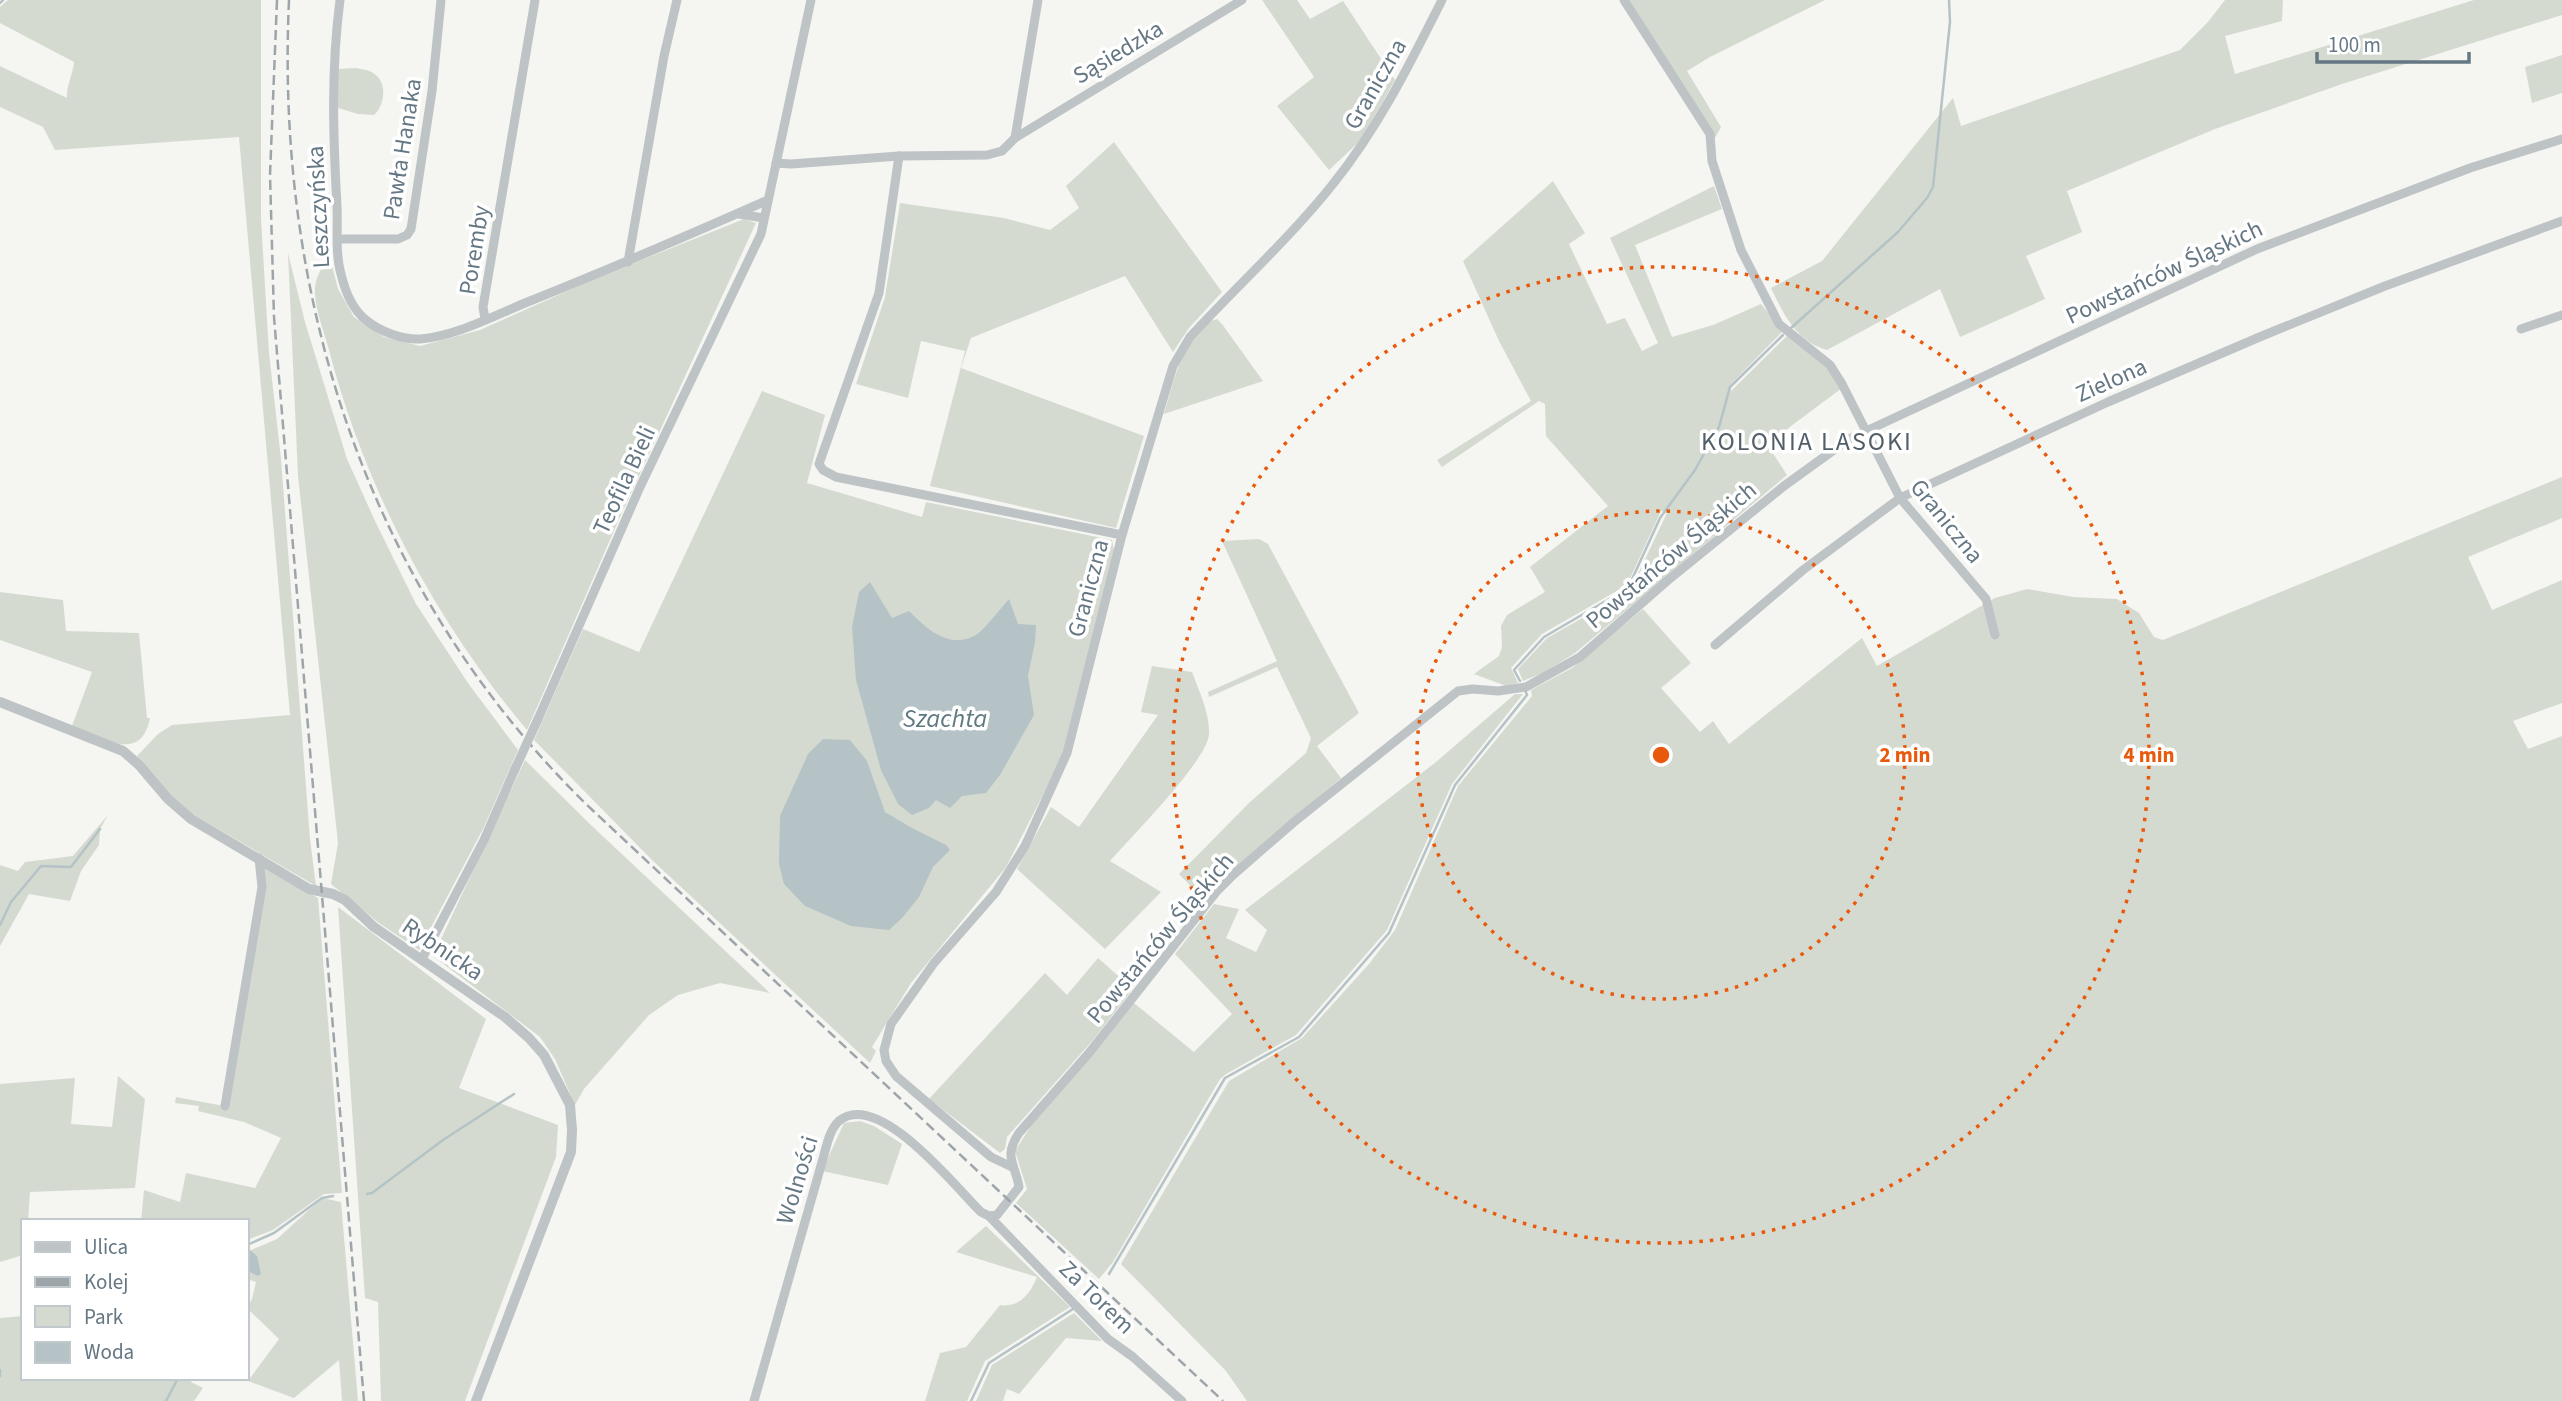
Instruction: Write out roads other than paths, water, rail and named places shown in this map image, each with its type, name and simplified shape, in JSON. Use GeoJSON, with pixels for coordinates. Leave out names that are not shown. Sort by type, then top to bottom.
{"type":"FeatureCollection","features":[{"type":"Feature","properties":{"kind":"street","name":"Leszczyńska"},"geometry":{"type":"LineString","coordinates":[[340,0],[332,103],[339,266],[347,292],[359,313],[376,327],[399,336],[418,339],[443,334],[485,319]]}},
{"type":"Feature","properties":{"kind":"street","name":"Pawła Hanaka"},"geometry":{"type":"LineString","coordinates":[[338,239],[398,239],[407,235],[411,229],[435,65],[441,0]]}},
{"type":"Feature","properties":{"kind":"street","name":"Poremby"},"geometry":{"type":"LineString","coordinates":[[536,0],[483,307],[485,319],[628,262],[768,200]]}},
{"type":"Feature","properties":{"kind":"street"},"geometry":{"type":"LineString","coordinates":[[628,262],[677,0]]}},
{"type":"Feature","properties":{"kind":"street","name":"Teofila Bieli"},"geometry":{"type":"LineString","coordinates":[[422,959],[484,840],[640,487],[761,234],[811,0]]}},
{"type":"Feature","properties":{"kind":"street"},"geometry":{"type":"LineString","coordinates":[[1015,138],[1038,0]]}},
{"type":"Feature","properties":{"kind":"street","name":"Sąsiedzka"},"geometry":{"type":"LineString","coordinates":[[776,163],[899,156],[987,155],[1002,151],[1015,138],[1242,0]]}},
{"type":"Feature","properties":{"kind":"street","name":"Graniczna"},"geometry":{"type":"LineString","coordinates":[[1012,1167],[991,1157],[896,1076],[886,1061],[885,1041],[897,1015],[934,962],[996,892],[1025,846],[1051,792],[1067,753],[1122,535],[1173,366],[1180,351],[1242,281],[1304,218],[1339,176],[1400,84],[1442,0]]}},
{"type":"Feature","properties":{"kind":"street","name":"Graniczna"},"geometry":{"type":"LineString","coordinates":[[1624,0],[1710,134],[1712,161],[1741,250],[1779,324],[1830,365],[1900,498],[1986,599],[1995,635]]}},
{"type":"Feature","properties":{"kind":"street","name":"Powstańców Śląskich"},"geometry":{"type":"LineString","coordinates":[[993,1216],[1019,1187],[1010,1153],[1018,1133],[1097,1043],[1217,891],[1294,822],[1458,691],[1498,691],[1526,687],[1580,657],[1667,580],[1784,486],[1849,439],[2256,249],[2470,168],[2562,139]]}},
{"type":"Feature","properties":{"kind":"street"},"geometry":{"type":"LineString","coordinates":[[899,156],[879,293],[819,464],[823,470],[836,477],[1122,535]]}},
{"type":"Feature","properties":{"kind":"street"},"geometry":{"type":"LineString","coordinates":[[738,214],[764,218]]}},
{"type":"Feature","properties":{"kind":"street","name":"Zielona"},"geometry":{"type":"LineString","coordinates":[[1715,645],[1803,570],[1900,498],[2108,402],[2262,335],[2385,286],[2562,221]]}},
{"type":"Feature","properties":{"kind":"street"},"geometry":{"type":"LineString","coordinates":[[630,242],[646,254]]}},
{"type":"Feature","properties":{"kind":"street"},"geometry":{"type":"LineString","coordinates":[[2521,329],[2562,315]]}},
{"type":"Feature","properties":{"kind":"street","name":"Rybnicka"},"geometry":{"type":"LineString","coordinates":[[0,702],[123,751],[186,816],[309,889],[340,897],[374,927],[505,1017],[544,1055],[571,1111],[570,1152],[476,1401]]}},
{"type":"Feature","properties":{"kind":"street"},"geometry":{"type":"LineString","coordinates":[[225,1106],[262,887],[259,858]]}},
{"type":"Feature","properties":{"kind":"street","name":"Wolności"},"geometry":{"type":"LineString","coordinates":[[754,1401],[824,1155],[833,1129],[839,1121],[848,1116],[859,1115],[877,1119],[904,1136],[932,1159],[981,1212],[993,1216]]}},
{"type":"Feature","properties":{"kind":"street","name":"Za Torem"},"geometry":{"type":"LineString","coordinates":[[993,1216],[1108,1339],[1133,1357],[1182,1401]]}},
{"type":"Feature","properties":{"kind":"water","name":"Szachta"},"geometry":{"type":"Polygon","coordinates":[[[870,582],[892,618],[909,611],[931,630],[948,639],[966,639],[976,635],[1009,599],[1018,624],[1036,625],[1028,676],[1034,715],[1000,775],[986,793],[962,796],[950,808],[936,800],[929,808],[912,815],[898,804],[881,770],[856,680],[852,627],[859,592],[870,582]]]}},
{"type":"Feature","properties":{"kind":"water"},"geometry":{"type":"Polygon","coordinates":[[[823,739],[850,740],[867,761],[885,812],[946,845],[950,850],[933,867],[919,897],[889,930],[851,926],[805,906],[784,884],[779,864],[780,816],[808,754],[823,739]]]}},
{"type":"Feature","properties":{"kind":"water"},"geometry":{"type":"Polygon","coordinates":[[[248,1248],[257,1256],[261,1274],[258,1276],[248,1271],[248,1248]]]}},
{"type":"Feature","properties":{"kind":"waterway"},"geometry":{"type":"LineString","coordinates":[[0,3],[3,0]]}},
{"type":"Feature","properties":{"kind":"waterway"},"geometry":{"type":"LineString","coordinates":[[1791,328],[1898,232],[1933,187],[1950,22],[1949,0]]}},
{"type":"Feature","properties":{"kind":"waterway"},"geometry":{"type":"LineString","coordinates":[[1520,681],[1514,670],[1544,637],[1628,588],[1660,518],[1695,470],[1719,427],[1730,387],[1783,335]]}},
{"type":"Feature","properties":{"kind":"waterway"},"geometry":{"type":"LineString","coordinates":[[1109,1274],[1225,1078],[1299,1037],[1389,933],[1455,785],[1527,695],[1525,690]]}},
{"type":"Feature","properties":{"kind":"waterway"},"geometry":{"type":"LineString","coordinates":[[0,925],[11,902],[41,866],[71,867],[100,829]]}},
{"type":"Feature","properties":{"kind":"waterway"},"geometry":{"type":"LineString","coordinates":[[367,1194],[514,1094]]}},
{"type":"Feature","properties":{"kind":"waterway"},"geometry":{"type":"LineString","coordinates":[[248,1245],[274,1233],[322,1198],[333,1196]]}},
{"type":"Feature","properties":{"kind":"waterway"},"geometry":{"type":"LineString","coordinates":[[971,1401],[989,1363],[1073,1309]]}},
{"type":"Feature","properties":{"kind":"waterway"},"geometry":{"type":"LineString","coordinates":[[0,1370],[0,1376]]}},
{"type":"Feature","properties":{"kind":"waterway"},"geometry":{"type":"LineString","coordinates":[[166,1401],[177,1380]]}},
{"type":"Feature","properties":{"kind":"railway"},"geometry":{"type":"LineString","coordinates":[[277,0],[270,175],[274,317],[364,1401]]}},
{"type":"Feature","properties":{"kind":"railway"},"geometry":{"type":"LineString","coordinates":[[289,0],[289,112],[299,223],[320,331],[351,435],[393,536],[447,631],[511,721],[587,805],[1223,1401]]}},
{"type":"Feature","properties":{"kind":"district","name":"KOLONIA LASOKI"},"geometry":{"type":"Point","coordinates":[1807,441]}}]}
